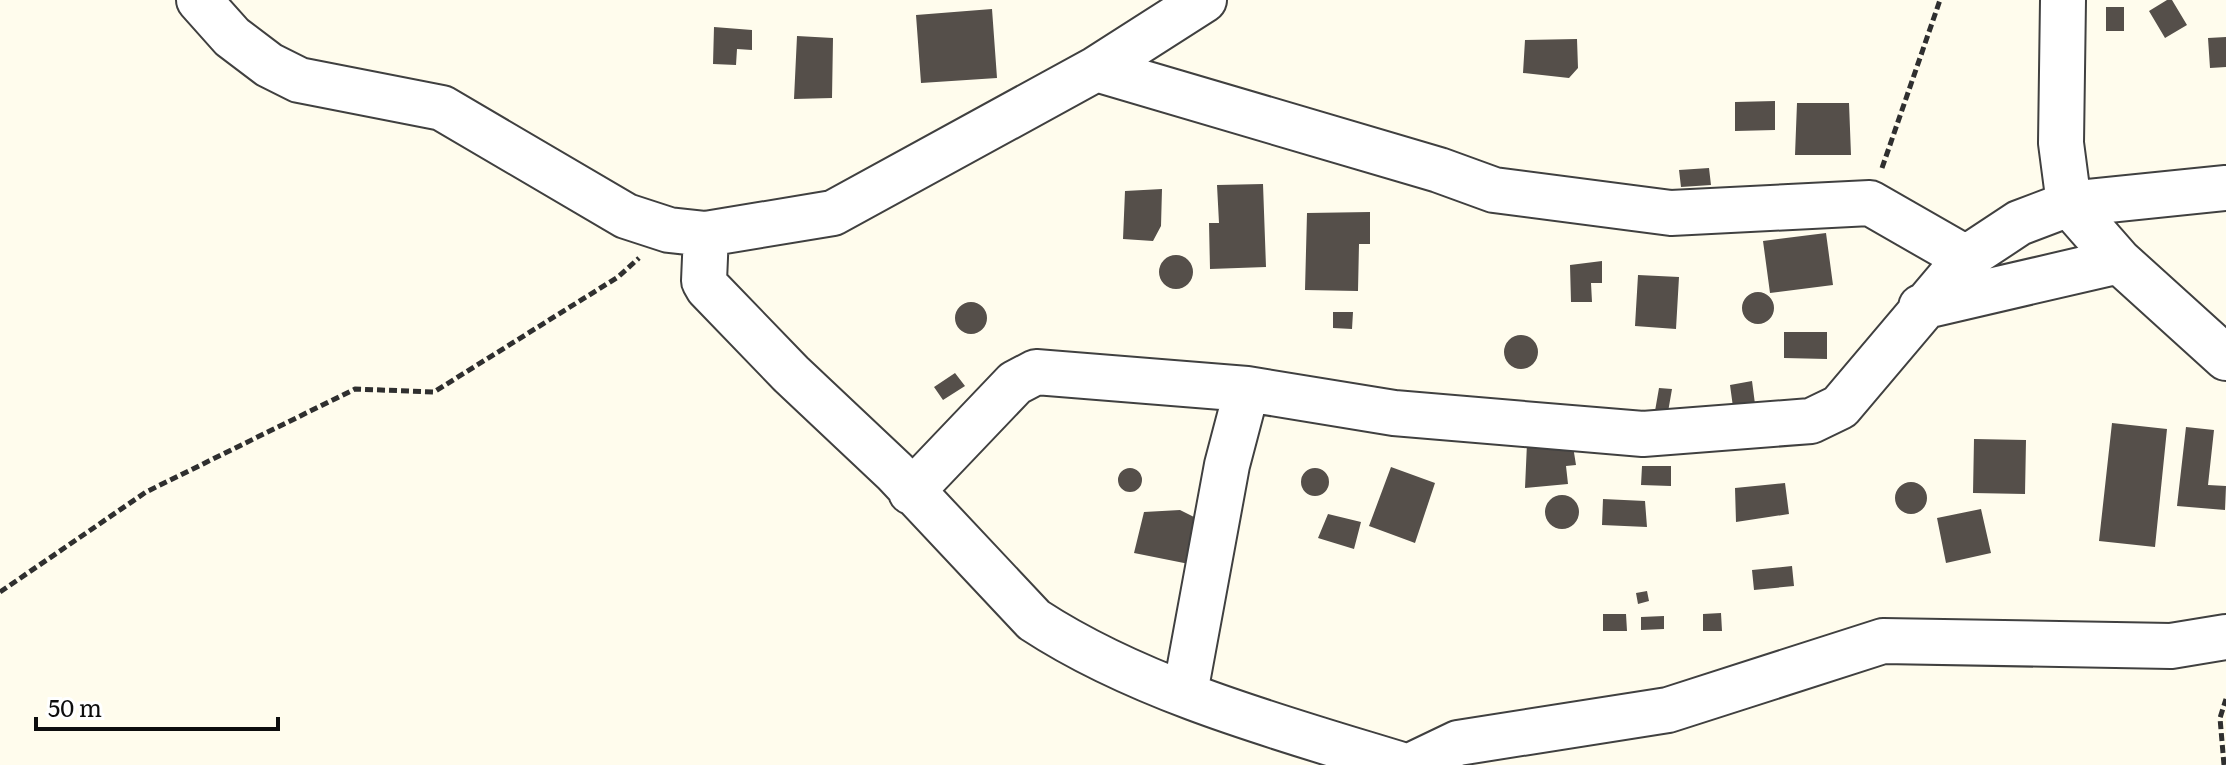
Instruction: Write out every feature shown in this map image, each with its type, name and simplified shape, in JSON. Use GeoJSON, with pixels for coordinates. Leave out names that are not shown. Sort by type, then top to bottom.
{"type":"FeatureCollection","features":[{"type":"Feature","properties":{"kind":"street"},"geometry":{"type":"LineString","coordinates":[[199,0],[232,37],[269,65],[299,80],[442,108],[626,216],[688,232],[833,213],[1096,69],[1204,0]]}},
{"type":"Feature","properties":{"kind":"street"},"geometry":{"type":"LineString","coordinates":[[2063,0],[2061,143],[2069,204],[2119,261],[2226,358]]}},
{"type":"Feature","properties":{"kind":"street"},"geometry":{"type":"LineString","coordinates":[[1096,69],[1439,170],[1494,190],[1671,213],[1870,203],[1966,258]]}},
{"type":"Feature","properties":{"kind":"street"},"geometry":{"type":"LineString","coordinates":[[911,492],[1015,383],[1036,372],[1247,389],[1394,413],[1643,434],[1811,421],[1840,407],[1921,307],[1966,258],[2019,223],[2069,204],[2226,188]]}},
{"type":"Feature","properties":{"kind":"street"},"geometry":{"type":"LineString","coordinates":[[688,232],[708,288],[1034,620],[1060,637],[1185,693],[1261,722],[1402,765]]}},
{"type":"Feature","properties":{"kind":"street"},"geometry":{"type":"LineString","coordinates":[[1921,307],[2119,261]]}},
{"type":"Feature","properties":{"kind":"street"},"geometry":{"type":"LineString","coordinates":[[1185,693],[1227,465],[1247,389]]}},
{"type":"Feature","properties":{"kind":"street"},"geometry":{"type":"LineString","coordinates":[[1412,765],[1458,743],[1668,710],[1883,641],[2171,646],[2226,637]]}},
{"type":"Feature","properties":{"kind":"path"},"geometry":{"type":"LineString","coordinates":[[1870,203],[1940,0]]}},
{"type":"Feature","properties":{"kind":"path"},"geometry":{"type":"LineString","coordinates":[[0,592],[146,492],[355,389],[434,392],[688,232]]}},
{"type":"Feature","properties":{"kind":"path"},"geometry":{"type":"LineString","coordinates":[[2224,765],[2220,718],[2226,699]]}},
{"type":"Feature","properties":{"kind":"building"},"geometry":{"type":"Polygon","coordinates":[[[2172,0],[2187,25],[2165,38],[2149,11],[2172,0]]]}},
{"type":"Feature","properties":{"kind":"building"},"geometry":{"type":"Polygon","coordinates":[[[2106,7],[2124,7],[2124,31],[2106,31],[2106,7]]]}},
{"type":"Feature","properties":{"kind":"building"},"geometry":{"type":"Polygon","coordinates":[[[992,9],[997,78],[921,83],[916,15],[992,9]]]}},
{"type":"Feature","properties":{"kind":"building"},"geometry":{"type":"Polygon","coordinates":[[[714,27],[752,30],[752,50],[737,49],[736,65],[713,64],[714,27]]]}},
{"type":"Feature","properties":{"kind":"building"},"geometry":{"type":"Polygon","coordinates":[[[797,36],[833,38],[832,98],[794,99],[797,36]]]}},
{"type":"Feature","properties":{"kind":"building"},"geometry":{"type":"Polygon","coordinates":[[[2226,37],[2226,67],[2210,68],[2208,38],[2226,37]]]}},
{"type":"Feature","properties":{"kind":"building"},"geometry":{"type":"Polygon","coordinates":[[[1577,39],[1578,68],[1569,78],[1523,73],[1525,40],[1577,39]]]}},
{"type":"Feature","properties":{"kind":"building"},"geometry":{"type":"Polygon","coordinates":[[[1775,101],[1775,130],[1735,131],[1735,102],[1775,101]]]}},
{"type":"Feature","properties":{"kind":"building"},"geometry":{"type":"Polygon","coordinates":[[[1797,103],[1849,103],[1851,155],[1795,155],[1797,103]]]}},
{"type":"Feature","properties":{"kind":"building"},"geometry":{"type":"Polygon","coordinates":[[[1709,168],[1711,185],[1681,187],[1679,170],[1709,168]]]}},
{"type":"Feature","properties":{"kind":"building"},"geometry":{"type":"Polygon","coordinates":[[[1263,184],[1266,267],[1210,269],[1209,223],[1219,223],[1217,185],[1263,184]]]}},
{"type":"Feature","properties":{"kind":"building"},"geometry":{"type":"Polygon","coordinates":[[[1162,189],[1161,226],[1153,241],[1123,239],[1125,191],[1162,189]]]}},
{"type":"Feature","properties":{"kind":"building"},"geometry":{"type":"Polygon","coordinates":[[[1370,212],[1370,244],[1359,244],[1358,291],[1305,290],[1307,213],[1370,212]]]}},
{"type":"Feature","properties":{"kind":"building"},"geometry":{"type":"Polygon","coordinates":[[[1826,233],[1833,285],[1770,293],[1763,241],[1826,233]]]}},
{"type":"Feature","properties":{"kind":"building"},"geometry":{"type":"Polygon","coordinates":[[[1176,255],[1188,260],[1193,272],[1188,284],[1176,289],[1164,284],[1159,272],[1164,260],[1176,255]]]}},
{"type":"Feature","properties":{"kind":"building"},"geometry":{"type":"Polygon","coordinates":[[[1602,261],[1602,283],[1591,283],[1592,302],[1571,302],[1570,265],[1602,261]]]}},
{"type":"Feature","properties":{"kind":"building"},"geometry":{"type":"Polygon","coordinates":[[[1638,275],[1679,277],[1676,329],[1635,326],[1638,275]]]}},
{"type":"Feature","properties":{"kind":"building"},"geometry":{"type":"Polygon","coordinates":[[[1758,292],[1769,297],[1774,308],[1769,319],[1758,324],[1747,319],[1742,308],[1747,297],[1758,292]]]}},
{"type":"Feature","properties":{"kind":"building"},"geometry":{"type":"Polygon","coordinates":[[[971,302],[983,306],[987,318],[983,330],[971,334],[959,330],[955,318],[959,306],[971,302]]]}},
{"type":"Feature","properties":{"kind":"building"},"geometry":{"type":"Polygon","coordinates":[[[1333,312],[1353,312],[1352,329],[1333,328],[1333,312]]]}},
{"type":"Feature","properties":{"kind":"building"},"geometry":{"type":"Polygon","coordinates":[[[1784,332],[1827,332],[1827,359],[1784,358],[1784,332]]]}},
{"type":"Feature","properties":{"kind":"building"},"geometry":{"type":"Polygon","coordinates":[[[1521,335],[1533,340],[1538,352],[1533,364],[1521,369],[1509,364],[1504,352],[1509,340],[1521,335]]]}},
{"type":"Feature","properties":{"kind":"building"},"geometry":{"type":"Polygon","coordinates":[[[955,373],[965,386],[943,400],[934,387],[955,373]]]}},
{"type":"Feature","properties":{"kind":"building"},"geometry":{"type":"Polygon","coordinates":[[[1752,381],[1755,404],[1733,407],[1730,385],[1752,381]]]}},
{"type":"Feature","properties":{"kind":"building"},"geometry":{"type":"Polygon","coordinates":[[[1659,388],[1672,389],[1668,412],[1655,411],[1659,388]]]}},
{"type":"Feature","properties":{"kind":"building"},"geometry":{"type":"Polygon","coordinates":[[[2112,423],[2167,429],[2155,547],[2099,541],[2112,423]]]}},
{"type":"Feature","properties":{"kind":"building"},"geometry":{"type":"Polygon","coordinates":[[[2186,427],[2214,430],[2208,485],[2226,486],[2225,510],[2177,506],[2186,427]]]}},
{"type":"Feature","properties":{"kind":"building"},"geometry":{"type":"Polygon","coordinates":[[[1974,439],[2026,440],[2025,494],[1973,493],[1974,439]]]}},
{"type":"Feature","properties":{"kind":"building"},"geometry":{"type":"Polygon","coordinates":[[[1572,440],[1576,465],[1566,466],[1568,484],[1525,488],[1527,443],[1572,440]]]}},
{"type":"Feature","properties":{"kind":"building"},"geometry":{"type":"Polygon","coordinates":[[[1642,466],[1671,466],[1671,486],[1641,485],[1642,466]]]}},
{"type":"Feature","properties":{"kind":"building"},"geometry":{"type":"Polygon","coordinates":[[[1391,467],[1435,483],[1415,543],[1369,526],[1391,467]]]}},
{"type":"Feature","properties":{"kind":"building"},"geometry":{"type":"Polygon","coordinates":[[[1130,468],[1139,471],[1142,480],[1139,489],[1130,492],[1121,489],[1118,480],[1121,471],[1130,468]]]}},
{"type":"Feature","properties":{"kind":"building"},"geometry":{"type":"Polygon","coordinates":[[[1315,468],[1325,472],[1329,482],[1325,492],[1315,496],[1305,492],[1301,482],[1305,472],[1315,468]]]}},
{"type":"Feature","properties":{"kind":"building"},"geometry":{"type":"Polygon","coordinates":[[[1911,482],[1922,487],[1927,498],[1922,509],[1911,514],[1900,509],[1895,498],[1900,487],[1911,482]]]}},
{"type":"Feature","properties":{"kind":"building"},"geometry":{"type":"Polygon","coordinates":[[[1785,483],[1789,514],[1736,522],[1735,488],[1785,483]]]}},
{"type":"Feature","properties":{"kind":"building"},"geometry":{"type":"Polygon","coordinates":[[[1562,495],[1574,500],[1579,512],[1574,524],[1562,529],[1550,524],[1545,512],[1550,500],[1562,495]]]}},
{"type":"Feature","properties":{"kind":"building"},"geometry":{"type":"Polygon","coordinates":[[[1603,499],[1645,501],[1647,527],[1602,525],[1603,499]]]}},
{"type":"Feature","properties":{"kind":"building"},"geometry":{"type":"Polygon","coordinates":[[[1981,509],[1991,553],[1946,563],[1937,518],[1981,509]]]}},
{"type":"Feature","properties":{"kind":"building"},"geometry":{"type":"Polygon","coordinates":[[[1180,510],[1208,524],[1199,566],[1134,553],[1144,512],[1180,510]]]}},
{"type":"Feature","properties":{"kind":"building"},"geometry":{"type":"Polygon","coordinates":[[[1328,514],[1361,522],[1354,549],[1318,538],[1328,514]]]}},
{"type":"Feature","properties":{"kind":"building"},"geometry":{"type":"Polygon","coordinates":[[[1792,566],[1794,586],[1754,590],[1752,570],[1792,566]]]}},
{"type":"Feature","properties":{"kind":"building"},"geometry":{"type":"Polygon","coordinates":[[[1647,591],[1649,601],[1638,604],[1636,593],[1647,591]]]}},
{"type":"Feature","properties":{"kind":"building"},"geometry":{"type":"Polygon","coordinates":[[[1721,613],[1722,631],[1703,631],[1703,614],[1721,613]]]}},
{"type":"Feature","properties":{"kind":"building"},"geometry":{"type":"Polygon","coordinates":[[[1603,614],[1626,614],[1627,631],[1603,631],[1603,614]]]}},
{"type":"Feature","properties":{"kind":"building"},"geometry":{"type":"Polygon","coordinates":[[[1664,616],[1664,629],[1641,630],[1641,617],[1664,616]]]}}]}
